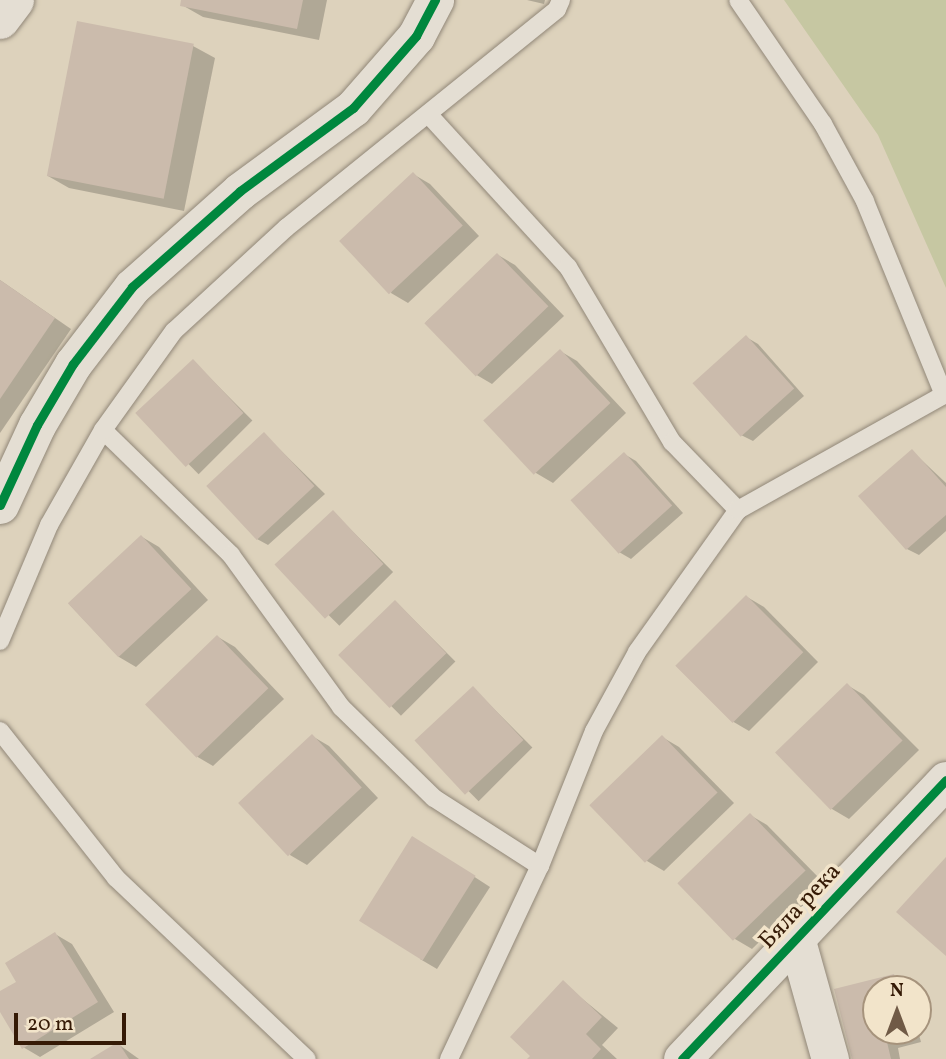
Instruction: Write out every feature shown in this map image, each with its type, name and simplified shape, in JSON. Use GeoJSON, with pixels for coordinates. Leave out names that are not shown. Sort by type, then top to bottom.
{"type":"FeatureCollection","features":[{"type":"Feature","properties":{"kind":"street"},"geometry":{"type":"LineString","coordinates":[[0,20],[15,0]]}},
{"type":"Feature","properties":{"kind":"street"},"geometry":{"type":"LineString","coordinates":[[0,505],[61,384],[132,287],[240,191],[353,108],[416,36],[435,0]]}},
{"type":"Feature","properties":{"kind":"street","name":"Бяла река"},"geometry":{"type":"LineString","coordinates":[[682,1059],[797,942],[946,780]]}},
{"type":"Feature","properties":{"kind":"street"},"geometry":{"type":"LineString","coordinates":[[797,942],[830,1059]]}},
{"type":"Feature","properties":{"kind":"lane"},"geometry":{"type":"LineString","coordinates":[[0,641],[49,525],[103,430],[174,331],[286,229],[557,9],[561,0]]}},
{"type":"Feature","properties":{"kind":"lane"},"geometry":{"type":"LineString","coordinates":[[449,1059],[540,866],[594,731],[637,652],[738,510],[944,395],[865,201],[823,124],[738,0]]}},
{"type":"Feature","properties":{"kind":"lane"},"geometry":{"type":"LineString","coordinates":[[429,115],[568,267],[672,442],[738,510]]}},
{"type":"Feature","properties":{"kind":"lane"},"geometry":{"type":"LineString","coordinates":[[103,430],[231,555],[341,707],[434,798],[540,866]]}},
{"type":"Feature","properties":{"kind":"lane"},"geometry":{"type":"LineString","coordinates":[[0,731],[116,878],[307,1059]]}},
{"type":"Feature","properties":{"kind":"green space"},"geometry":{"type":"Polygon","coordinates":[[[784,0],[946,0],[946,288],[878,135],[784,0]]]}},
{"type":"Feature","properties":{"kind":"building"},"geometry":{"type":"Polygon","coordinates":[[[181,0],[303,0],[297,29],[180,6],[181,0]]]}},
{"type":"Feature","properties":{"kind":"building"},"geometry":{"type":"Polygon","coordinates":[[[77,21],[194,44],[164,199],[47,176],[77,21]]]}},
{"type":"Feature","properties":{"kind":"building"},"geometry":{"type":"Polygon","coordinates":[[[413,172],[463,225],[389,294],[339,241],[413,172]]]}},
{"type":"Feature","properties":{"kind":"building"},"geometry":{"type":"Polygon","coordinates":[[[497,253],[548,306],[476,376],[424,323],[497,253]]]}},
{"type":"Feature","properties":{"kind":"building"},"geometry":{"type":"Polygon","coordinates":[[[0,280],[55,318],[0,399],[0,280]]]}},
{"type":"Feature","properties":{"kind":"building"},"geometry":{"type":"Polygon","coordinates":[[[746,335],[794,389],[741,437],[692,383],[746,335]]]}},
{"type":"Feature","properties":{"kind":"building"},"geometry":{"type":"Polygon","coordinates":[[[560,349],[610,403],[534,475],[483,421],[560,349]]]}},
{"type":"Feature","properties":{"kind":"building"},"geometry":{"type":"Polygon","coordinates":[[[193,359],[243,413],[186,467],[135,413],[193,359]]]}},
{"type":"Feature","properties":{"kind":"building"},"geometry":{"type":"Polygon","coordinates":[[[264,432],[314,486],[257,540],[206,486],[264,432]]]}},
{"type":"Feature","properties":{"kind":"building"},"geometry":{"type":"Polygon","coordinates":[[[912,449],[946,487],[946,515],[906,550],[858,496],[912,449]]]}},
{"type":"Feature","properties":{"kind":"building"},"geometry":{"type":"Polygon","coordinates":[[[624,452],[672,506],[619,554],[570,500],[624,452]]]}},
{"type":"Feature","properties":{"kind":"building"},"geometry":{"type":"Polygon","coordinates":[[[333,510],[383,564],[325,619],[274,565],[333,510]]]}},
{"type":"Feature","properties":{"kind":"building"},"geometry":{"type":"Polygon","coordinates":[[[141,535],[191,589],[118,657],[68,603],[141,535]]]}},
{"type":"Feature","properties":{"kind":"building"},"geometry":{"type":"Polygon","coordinates":[[[746,595],[803,652],[733,723],[675,666],[746,595]]]}},
{"type":"Feature","properties":{"kind":"building"},"geometry":{"type":"Polygon","coordinates":[[[395,600],[446,653],[390,708],[338,655],[395,600]]]}},
{"type":"Feature","properties":{"kind":"building"},"geometry":{"type":"Polygon","coordinates":[[[217,635],[268,688],[196,758],[145,704],[217,635]]]}},
{"type":"Feature","properties":{"kind":"building"},"geometry":{"type":"Polygon","coordinates":[[[847,683],[903,741],[831,810],[775,752],[847,683]]]}},
{"type":"Feature","properties":{"kind":"building"},"geometry":{"type":"Polygon","coordinates":[[[473,686],[523,740],[465,795],[414,741],[473,686]]]}},
{"type":"Feature","properties":{"kind":"building"},"geometry":{"type":"Polygon","coordinates":[[[312,734],[362,787],[288,856],[238,803],[312,734]]]}},
{"type":"Feature","properties":{"kind":"building"},"geometry":{"type":"Polygon","coordinates":[[[662,735],[718,793],[645,863],[589,805],[662,735]]]}},
{"type":"Feature","properties":{"kind":"building"},"geometry":{"type":"Polygon","coordinates":[[[750,813],[806,871],[733,941],[677,883],[750,813]]]}},
{"type":"Feature","properties":{"kind":"building"},"geometry":{"type":"Polygon","coordinates":[[[412,836],[476,876],[423,961],[359,921],[412,836]]]}},
{"type":"Feature","properties":{"kind":"building"},"geometry":{"type":"Polygon","coordinates":[[[946,857],[946,956],[896,912],[946,857]]]}},
{"type":"Feature","properties":{"kind":"building"},"geometry":{"type":"Polygon","coordinates":[[[55,932],[98,1002],[22,1049],[0,1012],[0,991],[16,982],[5,963],[55,932]]]}},
{"type":"Feature","properties":{"kind":"building"},"geometry":{"type":"Polygon","coordinates":[[[563,980],[602,1017],[586,1034],[601,1049],[592,1059],[527,1059],[530,1056],[510,1037],[563,980]]]}},
{"type":"Feature","properties":{"kind":"building"},"geometry":{"type":"Polygon","coordinates":[[[862,982],[862,1045],[888,1045],[891,1059],[852,1059],[834,989],[862,982]]]}},
{"type":"Feature","properties":{"kind":"building"},"geometry":{"type":"Polygon","coordinates":[[[118,1042],[129,1059],[90,1059],[118,1042]]]}},
{"type":"Feature","properties":{"kind":"cycle path"},"geometry":{"type":"LineString","coordinates":[[0,505],[37,425],[73,364],[132,287],[240,191],[353,108],[416,36],[435,0]]}},
{"type":"Feature","properties":{"kind":"cycle path"},"geometry":{"type":"LineString","coordinates":[[682,1059],[946,780]]}}]}
